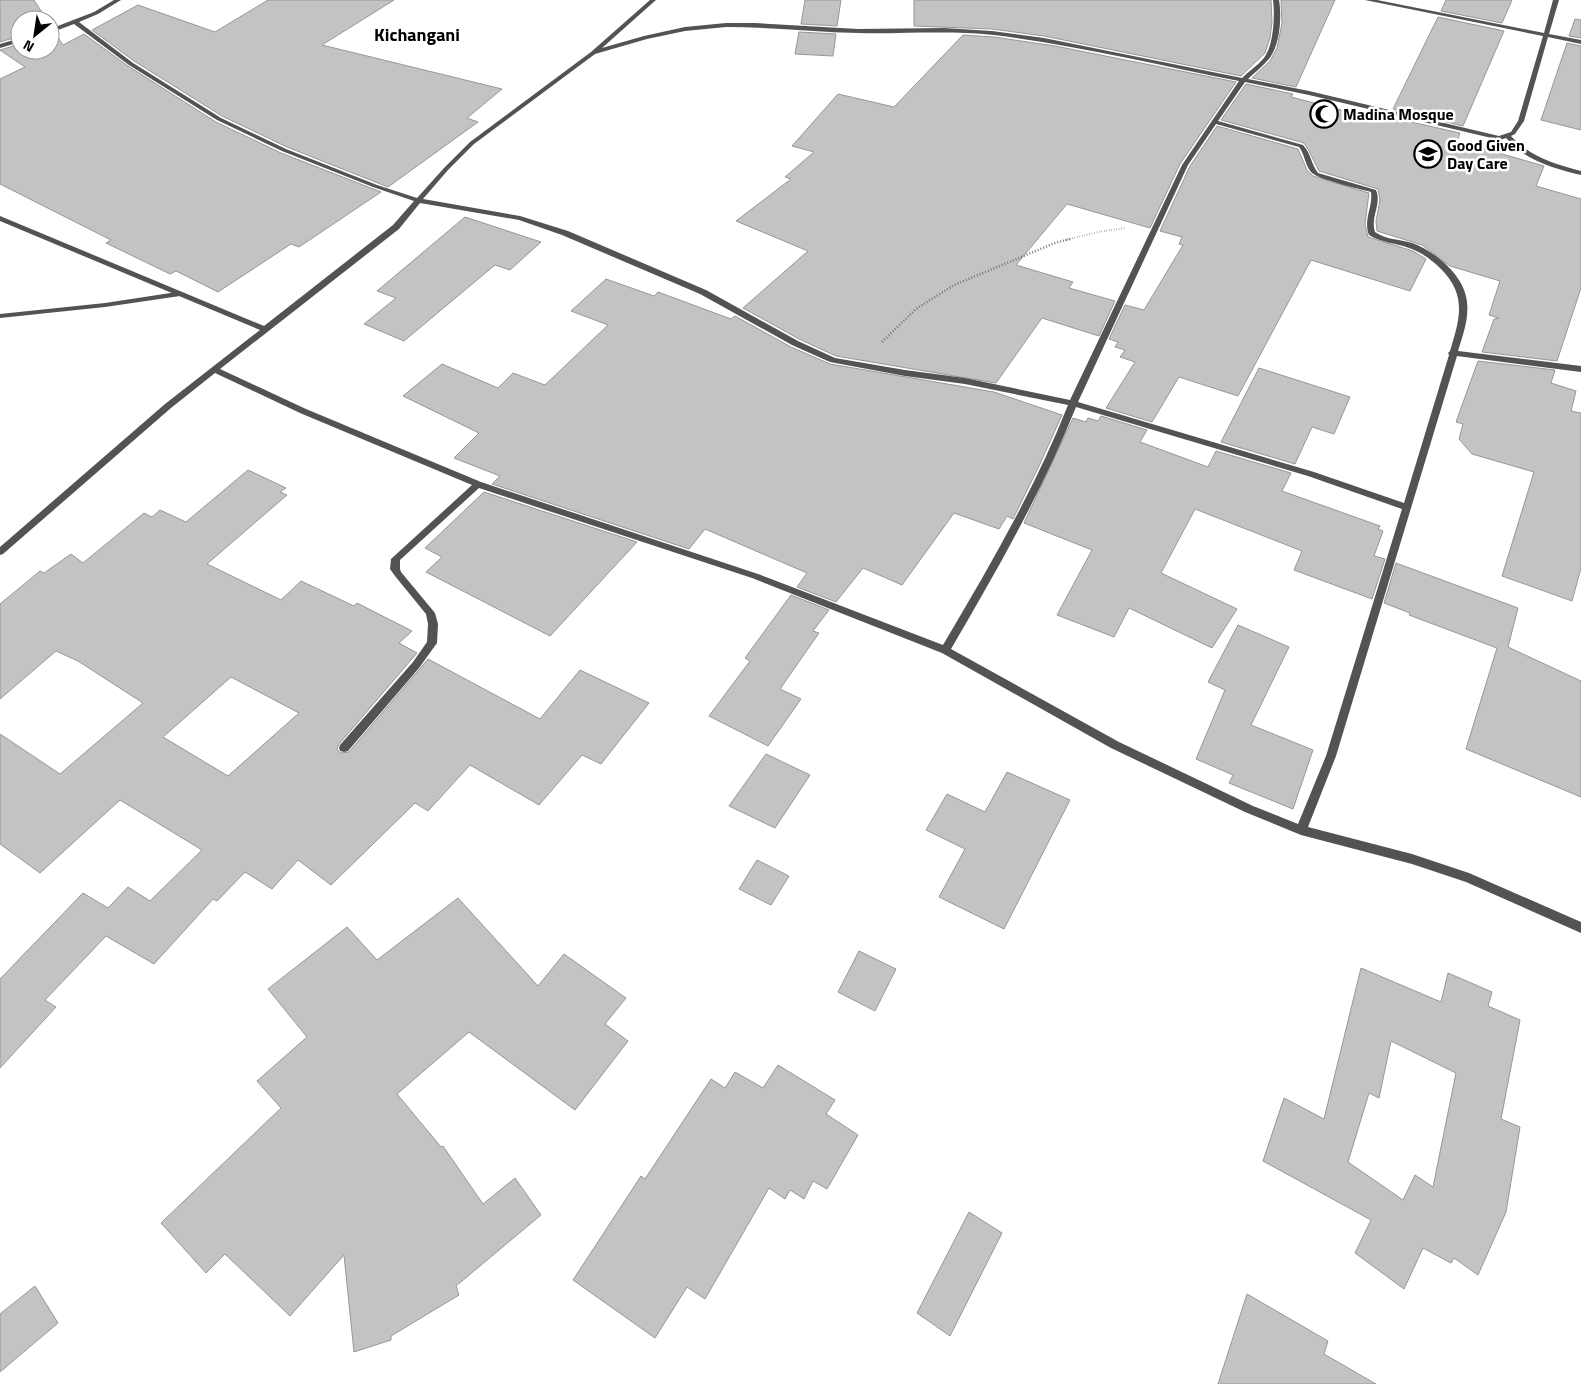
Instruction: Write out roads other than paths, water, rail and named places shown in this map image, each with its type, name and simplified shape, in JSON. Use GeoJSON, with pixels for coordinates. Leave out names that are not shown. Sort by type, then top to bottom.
{"type":"FeatureCollection","features":[{"type":"Feature","properties":{"kind":"street"},"geometry":{"type":"LineString","coordinates":[[60,27],[75,22],[118,0]]}},
{"type":"Feature","properties":{"kind":"street"},"geometry":{"type":"LineString","coordinates":[[0,552],[168,406],[396,227],[446,169],[472,144],[593,53],[653,0]]}},
{"type":"Feature","properties":{"kind":"street"},"geometry":{"type":"LineString","coordinates":[[945,650],[1027,506],[1060,438],[1073,403],[1185,165],[1243,80],[1266,59],[1272,49],[1278,13],[1276,0]]}},
{"type":"Feature","properties":{"kind":"street"},"geometry":{"type":"LineString","coordinates":[[1368,0],[1581,42]]}},
{"type":"Feature","properties":{"kind":"street"},"geometry":{"type":"LineString","coordinates":[[593,53],[646,37],[685,29],[726,26],[755,25],[858,31],[944,30],[992,33],[1044,40],[1356,102],[1500,138],[1513,133],[1521,121],[1556,0]]}},
{"type":"Feature","properties":{"kind":"street"},"geometry":{"type":"LineString","coordinates":[[75,22],[131,64],[219,119],[284,150],[375,186],[420,201],[520,218],[565,233],[703,292],[794,343],[833,360],[965,381],[1073,403],[1311,474],[1407,507]]}},
{"type":"Feature","properties":{"kind":"street"},"geometry":{"type":"LineString","coordinates":[[1215,122],[1301,146],[1308,156],[1309,166],[1316,174],[1374,192],[1370,224],[1372,233],[1384,239],[1425,252],[1443,267],[1454,280],[1462,295],[1462,326],[1452,353],[1331,756],[1301,830]]}},
{"type":"Feature","properties":{"kind":"street"},"geometry":{"type":"LineString","coordinates":[[1508,136],[1523,152],[1538,160],[1581,172]]}},
{"type":"Feature","properties":{"kind":"street"},"geometry":{"type":"LineString","coordinates":[[0,218],[266,330]]}},
{"type":"Feature","properties":{"kind":"street"},"geometry":{"type":"LineString","coordinates":[[0,316],[104,306],[177,294]]}},
{"type":"Feature","properties":{"kind":"street"},"geometry":{"type":"LineString","coordinates":[[1452,353],[1581,369]]}},
{"type":"Feature","properties":{"kind":"street"},"geometry":{"type":"LineString","coordinates":[[214,370],[303,411],[478,484],[754,576],[945,650],[1115,745],[1205,789],[1301,830],[1412,859],[1469,878],[1581,928]]}},
{"type":"Feature","properties":{"kind":"street"},"geometry":{"type":"LineString","coordinates":[[344,748],[422,659],[432,643],[433,624],[430,613],[398,574],[395,569],[396,560],[478,484]]}},
{"type":"Feature","properties":{"kind":"place","name":"Madina Mosque"},"geometry":{"type":"Point","coordinates":[1324,114]}},
{"type":"Feature","properties":{"kind":"place","name":"Good Given Day Care"},"geometry":{"type":"Point","coordinates":[1428,154]}},
{"type":"Feature","properties":{"kind":"district","name":"Kichangani"},"geometry":{"type":"Point","coordinates":[417,34]}}]}
